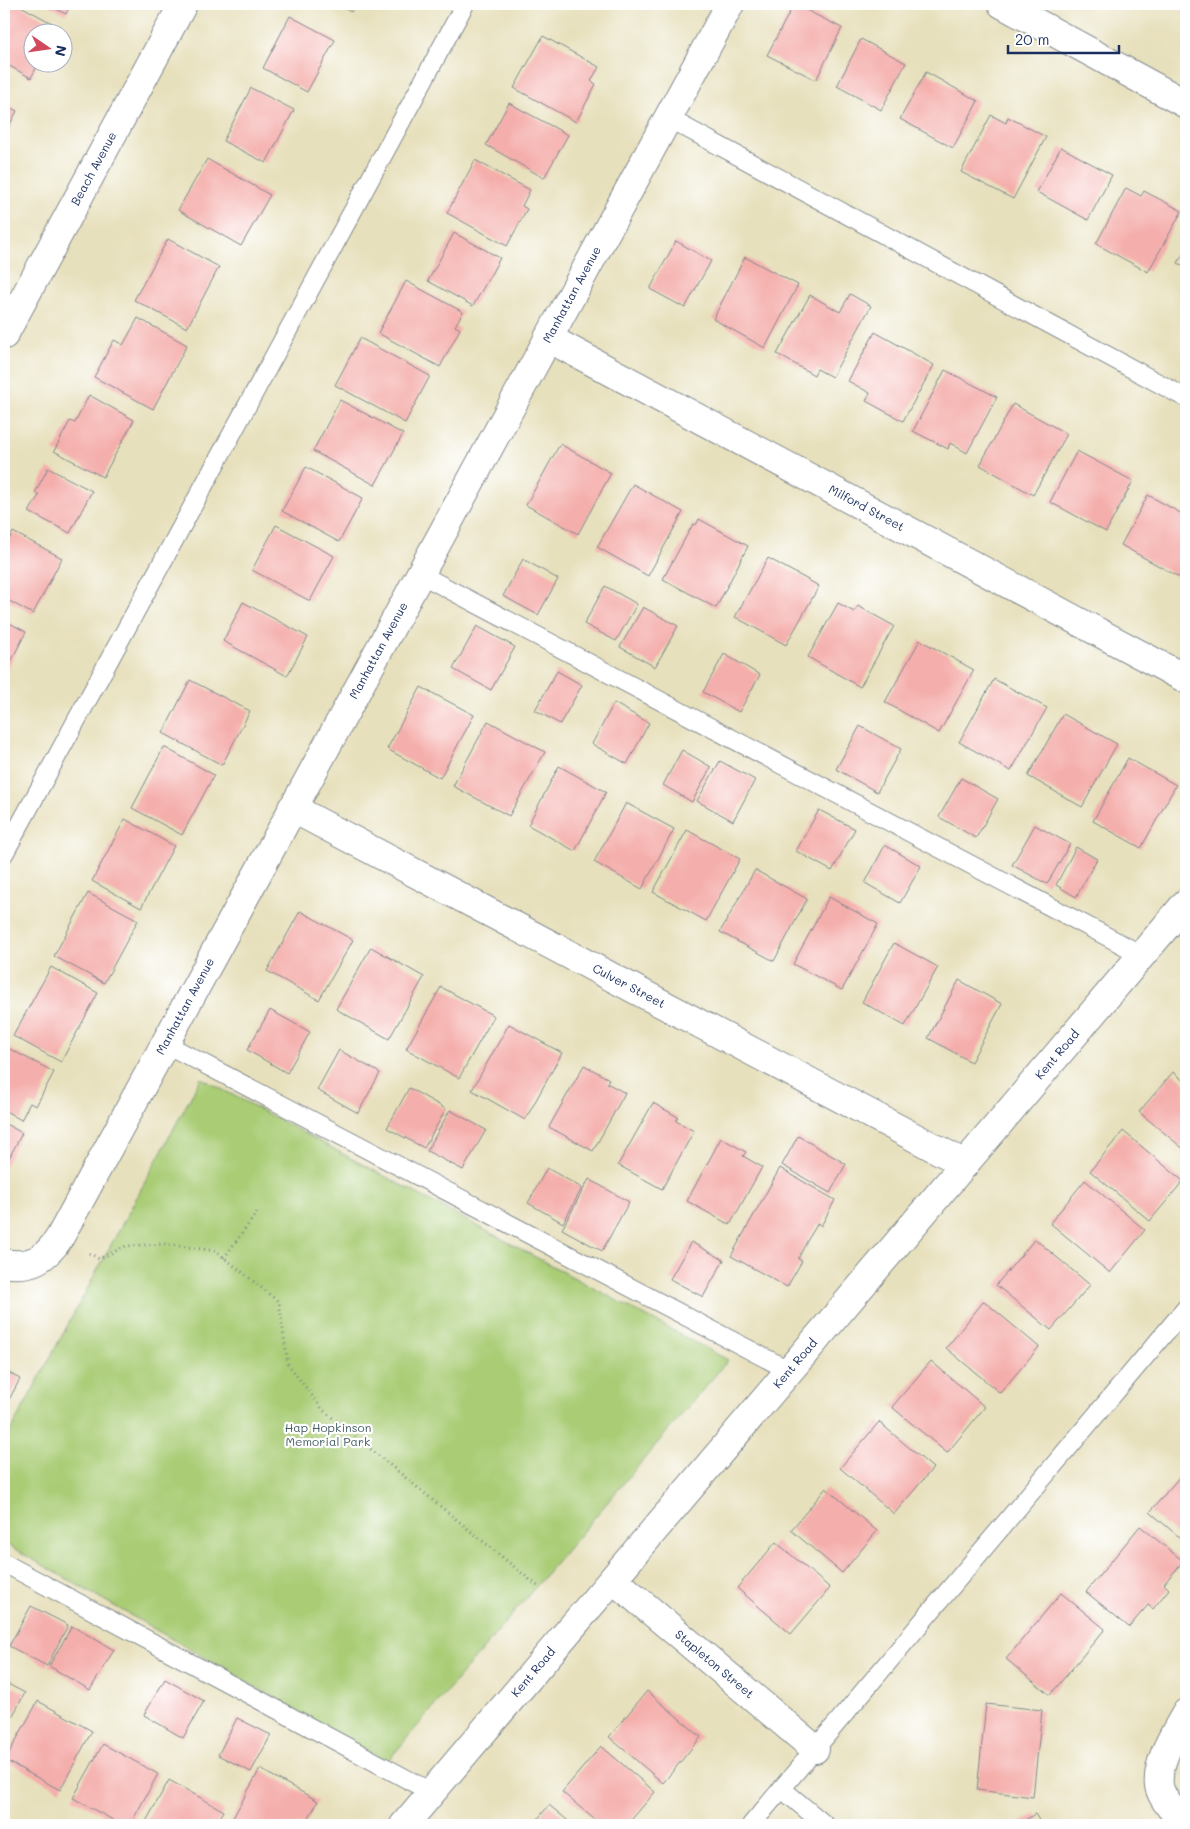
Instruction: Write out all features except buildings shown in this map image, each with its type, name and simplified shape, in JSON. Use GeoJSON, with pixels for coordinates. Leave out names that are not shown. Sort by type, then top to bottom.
{"type":"FeatureCollection","features":[{"type":"Feature","properties":{"kind":"street","name":"Beach Avenue"},"geometry":{"type":"LineString","coordinates":[[4,335],[183,4]]}},
{"type":"Feature","properties":{"kind":"street","name":"Manhattan Avenue"},"geometry":{"type":"LineString","coordinates":[[4,1263],[29,1264],[43,1258],[60,1237],[730,4]]}},
{"type":"Feature","properties":{"kind":"street"},"geometry":{"type":"LineString","coordinates":[[1002,4],[1186,104]]}},
{"type":"Feature","properties":{"kind":"street","name":"Milford Street"},"geometry":{"type":"LineString","coordinates":[[548,338],[1186,679]]}},
{"type":"Feature","properties":{"kind":"street","name":"Culver Street"},"geometry":{"type":"LineString","coordinates":[[292,808],[965,1164]]}},
{"type":"Feature","properties":{"kind":"street","name":"Kent Road"},"geometry":{"type":"LineString","coordinates":[[404,1825],[614,1580],[1186,903]]}},
{"type":"Feature","properties":{"kind":"street","name":"Stapleton Street"},"geometry":{"type":"LineString","coordinates":[[614,1580],[815,1749]]}},
{"type":"Feature","properties":{"kind":"street"},"geometry":{"type":"LineString","coordinates":[[1186,1713],[1164,1755],[1159,1786],[1174,1814],[1186,1824]]}},
{"type":"Feature","properties":{"kind":"lane"},"geometry":{"type":"LineString","coordinates":[[4,854],[465,4]]}},
{"type":"Feature","properties":{"kind":"lane"},"geometry":{"type":"LineString","coordinates":[[668,118],[1186,398]]}},
{"type":"Feature","properties":{"kind":"lane"},"geometry":{"type":"LineString","coordinates":[[420,574],[1142,955]]}},
{"type":"Feature","properties":{"kind":"lane"},"geometry":{"type":"LineString","coordinates":[[164,1043],[790,1371]]}},
{"type":"Feature","properties":{"kind":"lane"},"geometry":{"type":"LineString","coordinates":[[751,1825],[1186,1308]]}},
{"type":"Feature","properties":{"kind":"lane"},"geometry":{"type":"LineString","coordinates":[[4,1563],[431,1792]]}},
{"type":"Feature","properties":{"kind":"lane"},"geometry":{"type":"LineString","coordinates":[[782,1788],[824,1825]]}},
{"type":"Feature","properties":{"kind":"path"},"geometry":{"type":"LineString","coordinates":[[224,1258],[258,1211]]}},
{"type":"Feature","properties":{"kind":"path"},"geometry":{"type":"LineString","coordinates":[[60,1237],[99,1259],[126,1246],[165,1244],[216,1251],[279,1302],[288,1364],[323,1410],[540,1588]]}},
{"type":"Feature","properties":{"kind":"green space","name":"Hap Hopkinson Memorial Park"},"geometry":{"type":"Polygon","coordinates":[[[201,1078],[728,1360],[387,1762],[4,1543],[4,1443],[201,1078]]]}}]}
